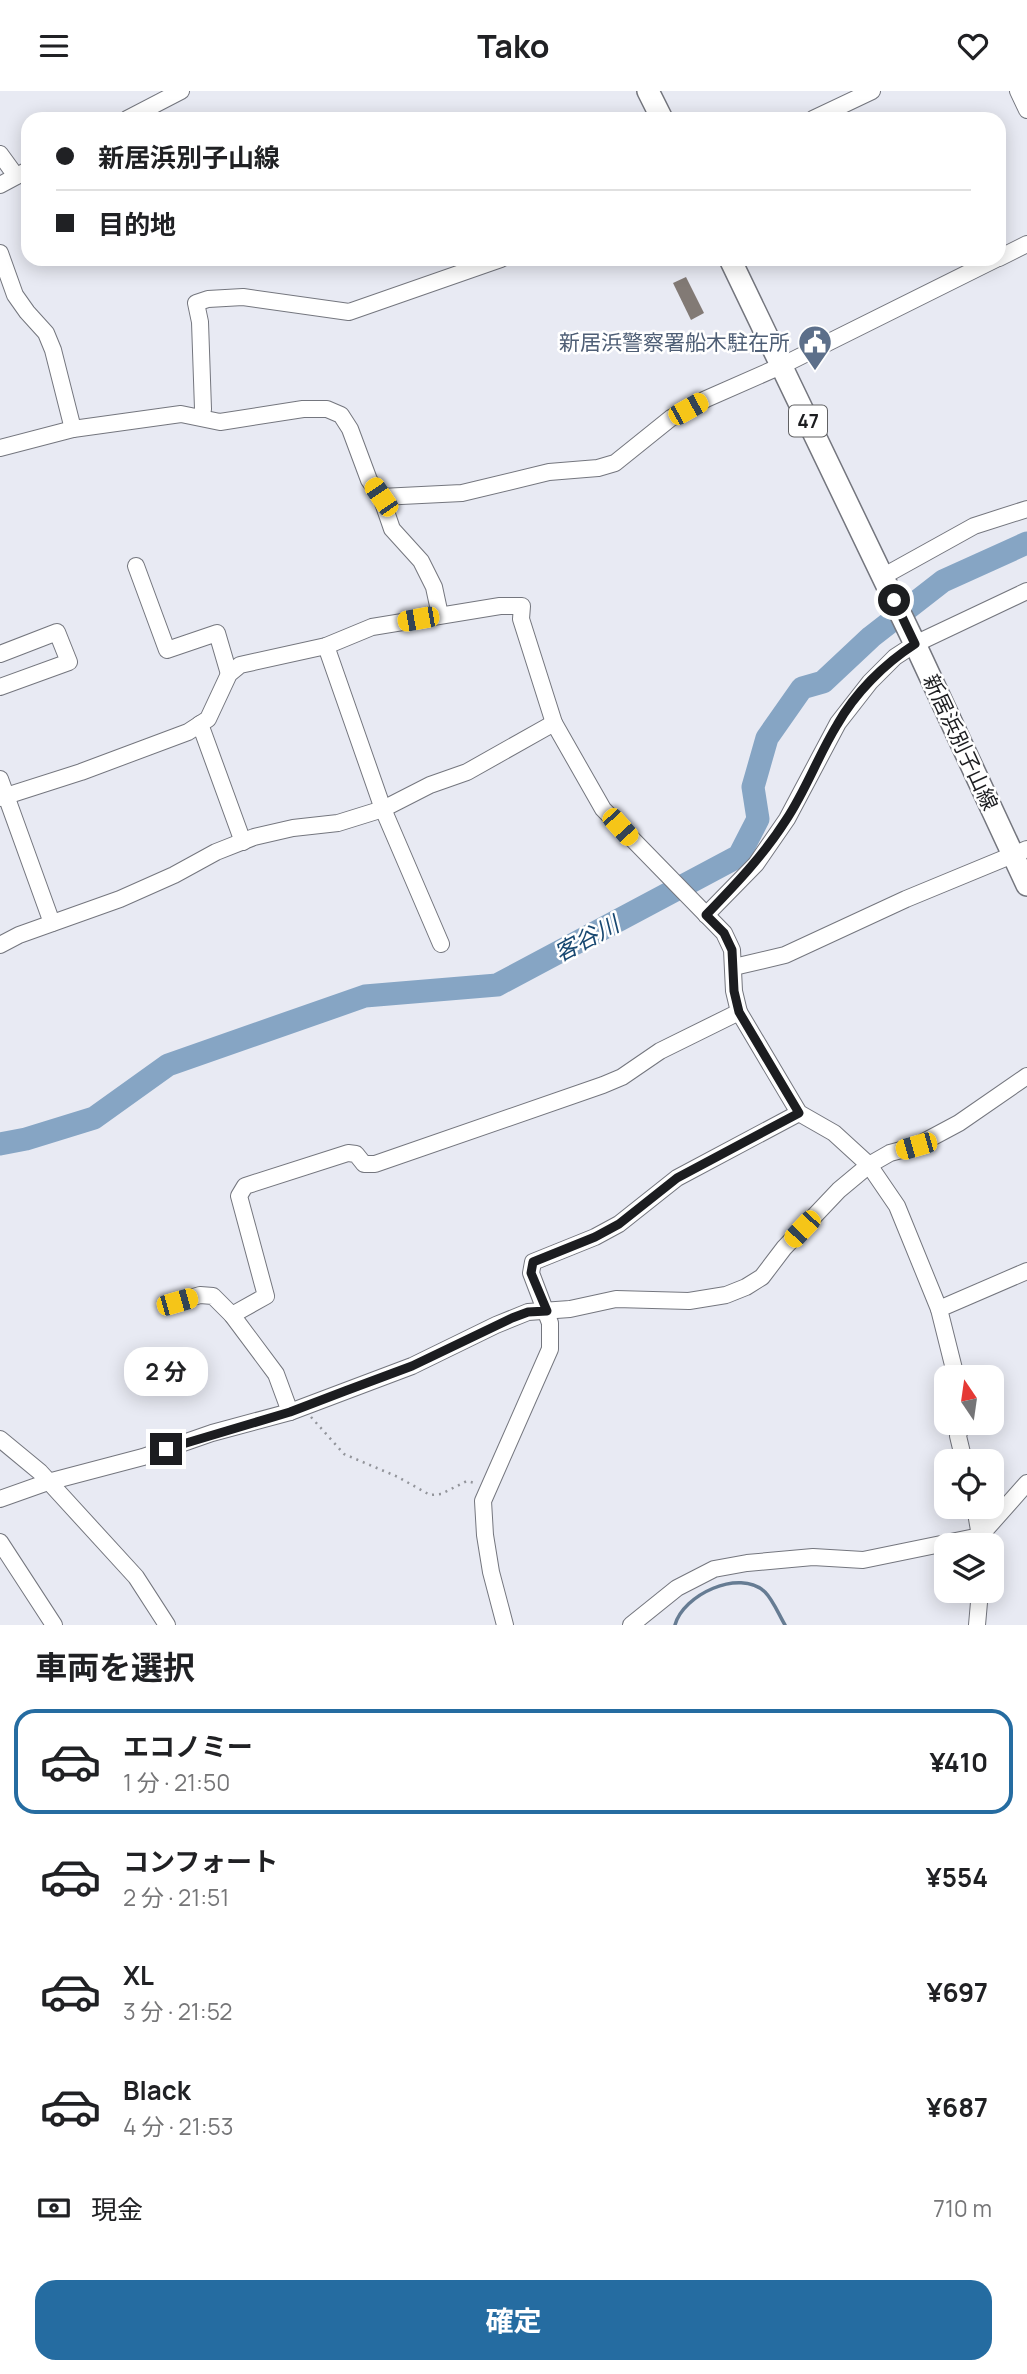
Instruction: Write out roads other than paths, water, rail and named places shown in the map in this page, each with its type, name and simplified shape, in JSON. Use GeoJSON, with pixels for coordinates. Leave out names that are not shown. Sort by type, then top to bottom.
{"type":"FeatureCollection","features":[{"type":"Feature","properties":{"kind":"main road"},"geometry":{"type":"LineString","coordinates":[[648,91],[658,112]]}},
{"type":"Feature","properties":{"kind":"main road","name":"新居浜別子山線"},"geometry":{"type":"LineString","coordinates":[[733,266],[884,580],[1021,852],[1027,885]]}},
{"type":"Feature","properties":{"kind":"street"},"geometry":{"type":"LineString","coordinates":[[140,112],[181,91]]}},
{"type":"Feature","properties":{"kind":"street"},"geometry":{"type":"LineString","coordinates":[[828,112],[872,91]]}},
{"type":"Feature","properties":{"kind":"street"},"geometry":{"type":"LineString","coordinates":[[1018,91],[1027,110]]}},
{"type":"Feature","properties":{"kind":"street"},"geometry":{"type":"LineString","coordinates":[[0,154],[21,172]]}},
{"type":"Feature","properties":{"kind":"street"},"geometry":{"type":"LineString","coordinates":[[0,185],[21,174]]}},
{"type":"Feature","properties":{"kind":"street"},"geometry":{"type":"LineString","coordinates":[[1006,254],[1027,244]]}},
{"type":"Feature","properties":{"kind":"street"},"geometry":{"type":"LineString","coordinates":[[0,253],[15,295],[46,333],[53,350],[73,429]]}},
{"type":"Feature","properties":{"kind":"street"},"geometry":{"type":"LineString","coordinates":[[201,417],[200,322],[196,303],[208,299],[243,297],[349,312],[481,266]]}},
{"type":"Feature","properties":{"kind":"street"},"geometry":{"type":"LineString","coordinates":[[381,497],[462,493],[549,472],[598,468],[615,463],[671,418],[706,399],[781,366],[982,266]]}},
{"type":"Feature","properties":{"kind":"street"},"geometry":{"type":"LineString","coordinates":[[0,448],[73,429],[181,414],[220,422],[327,409],[341,415],[350,429],[369,480],[381,497],[392,529],[421,561],[434,587],[440,615]]}},
{"type":"Feature","properties":{"kind":"street"},"geometry":{"type":"LineString","coordinates":[[884,580],[975,526],[1027,509]]}},
{"type":"Feature","properties":{"kind":"street"},"geometry":{"type":"LineString","coordinates":[[136,565],[167,650],[217,633],[229,674]]}},
{"type":"Feature","properties":{"kind":"street"},"geometry":{"type":"LineString","coordinates":[[704,913],[756,863],[787,819],[838,723],[870,682],[913,639],[1027,591]]}},
{"type":"Feature","properties":{"kind":"street"},"geometry":{"type":"LineString","coordinates":[[2,797],[81,772],[188,732],[208,719],[229,674],[240,665],[326,646],[372,627],[500,605],[522,606],[521,619],[554,723],[604,809],[724,933],[732,950],[734,991],[739,1012],[799,1113],[834,1133],[869,1164],[897,1206],[939,1309],[953,1365]]}},
{"type":"Feature","properties":{"kind":"street"},"geometry":{"type":"LineString","coordinates":[[0,654],[57,632],[69,662],[0,687]]}},
{"type":"Feature","properties":{"kind":"street"},"geometry":{"type":"LineString","coordinates":[[326,646],[383,809],[441,944]]}},
{"type":"Feature","properties":{"kind":"street"},"geometry":{"type":"LineString","coordinates":[[0,945],[19,935],[120,899],[174,875],[216,852],[243,842],[293,828],[338,823],[383,809],[430,785],[467,772],[554,723]]}},
{"type":"Feature","properties":{"kind":"street"},"geometry":{"type":"LineString","coordinates":[[200,724],[243,842]]}},
{"type":"Feature","properties":{"kind":"street"},"geometry":{"type":"LineString","coordinates":[[0,779],[2,797],[52,923]]}},
{"type":"Feature","properties":{"kind":"street"},"geometry":{"type":"LineString","coordinates":[[734,967],[785,955],[906,899],[1021,852]]}},
{"type":"Feature","properties":{"kind":"street"},"geometry":{"type":"LineString","coordinates":[[232,1315],[266,1296],[239,1196],[245,1187],[348,1153],[356,1154],[364,1164],[375,1164],[603,1086],[622,1077],[660,1051],[739,1012]]}},
{"type":"Feature","properties":{"kind":"street"},"geometry":{"type":"LineString","coordinates":[[0,1499],[48,1482],[143,1457],[212,1433],[295,1410],[412,1366],[528,1312],[570,1309],[616,1299],[689,1301],[726,1295],[747,1287],[762,1277],[784,1248],[839,1189],[869,1164],[890,1153],[916,1146],[959,1123],[1027,1076]]}},
{"type":"Feature","properties":{"kind":"street"},"geometry":{"type":"LineString","coordinates":[[505,1625],[491,1573],[485,1535],[484,1501],[551,1349],[550,1323],[531,1273],[533,1262],[595,1237],[619,1224],[677,1178],[799,1113]]}},
{"type":"Feature","properties":{"kind":"street"},"geometry":{"type":"LineString","coordinates":[[939,1309],[1027,1271]]}},
{"type":"Feature","properties":{"kind":"street"},"geometry":{"type":"LineString","coordinates":[[177,1302],[200,1295],[213,1296],[232,1315],[276,1374],[295,1410]]}},
{"type":"Feature","properties":{"kind":"street"},"geometry":{"type":"LineString","coordinates":[[0,1439],[40,1472],[136,1577],[167,1625]]}},
{"type":"Feature","properties":{"kind":"street"},"geometry":{"type":"LineString","coordinates":[[987,1533],[1027,1483]]}},
{"type":"Feature","properties":{"kind":"street"},"geometry":{"type":"LineString","coordinates":[[0,1542],[54,1625]]}},
{"type":"Feature","properties":{"kind":"street"},"geometry":{"type":"LineString","coordinates":[[631,1625],[677,1588],[714,1569],[813,1557],[863,1560],[934,1549]]}},
{"type":"Feature","properties":{"kind":"street"},"geometry":{"type":"LineString","coordinates":[[977,1625],[979,1603]]}},
{"type":"Feature","properties":{"kind":"waterway","name":"客谷川"},"geometry":{"type":"LineString","coordinates":[[0,1144],[26,1139],[94,1118],[168,1065],[365,996],[497,985],[739,856],[758,819],[753,787],[767,738],[802,688],[823,682],[871,637],[943,581],[1027,543]]}},
{"type":"Feature","properties":{"kind":"waterway"},"geometry":{"type":"LineString","coordinates":[[675,1625],[680,1614],[700,1595],[713,1588],[741,1583],[754,1585],[765,1592],[785,1625]]}},
{"type":"Feature","properties":{"kind":"place","name":"新居浜警察署船木駐在所"},"geometry":{"type":"Point","coordinates":[815,372]}}]}
